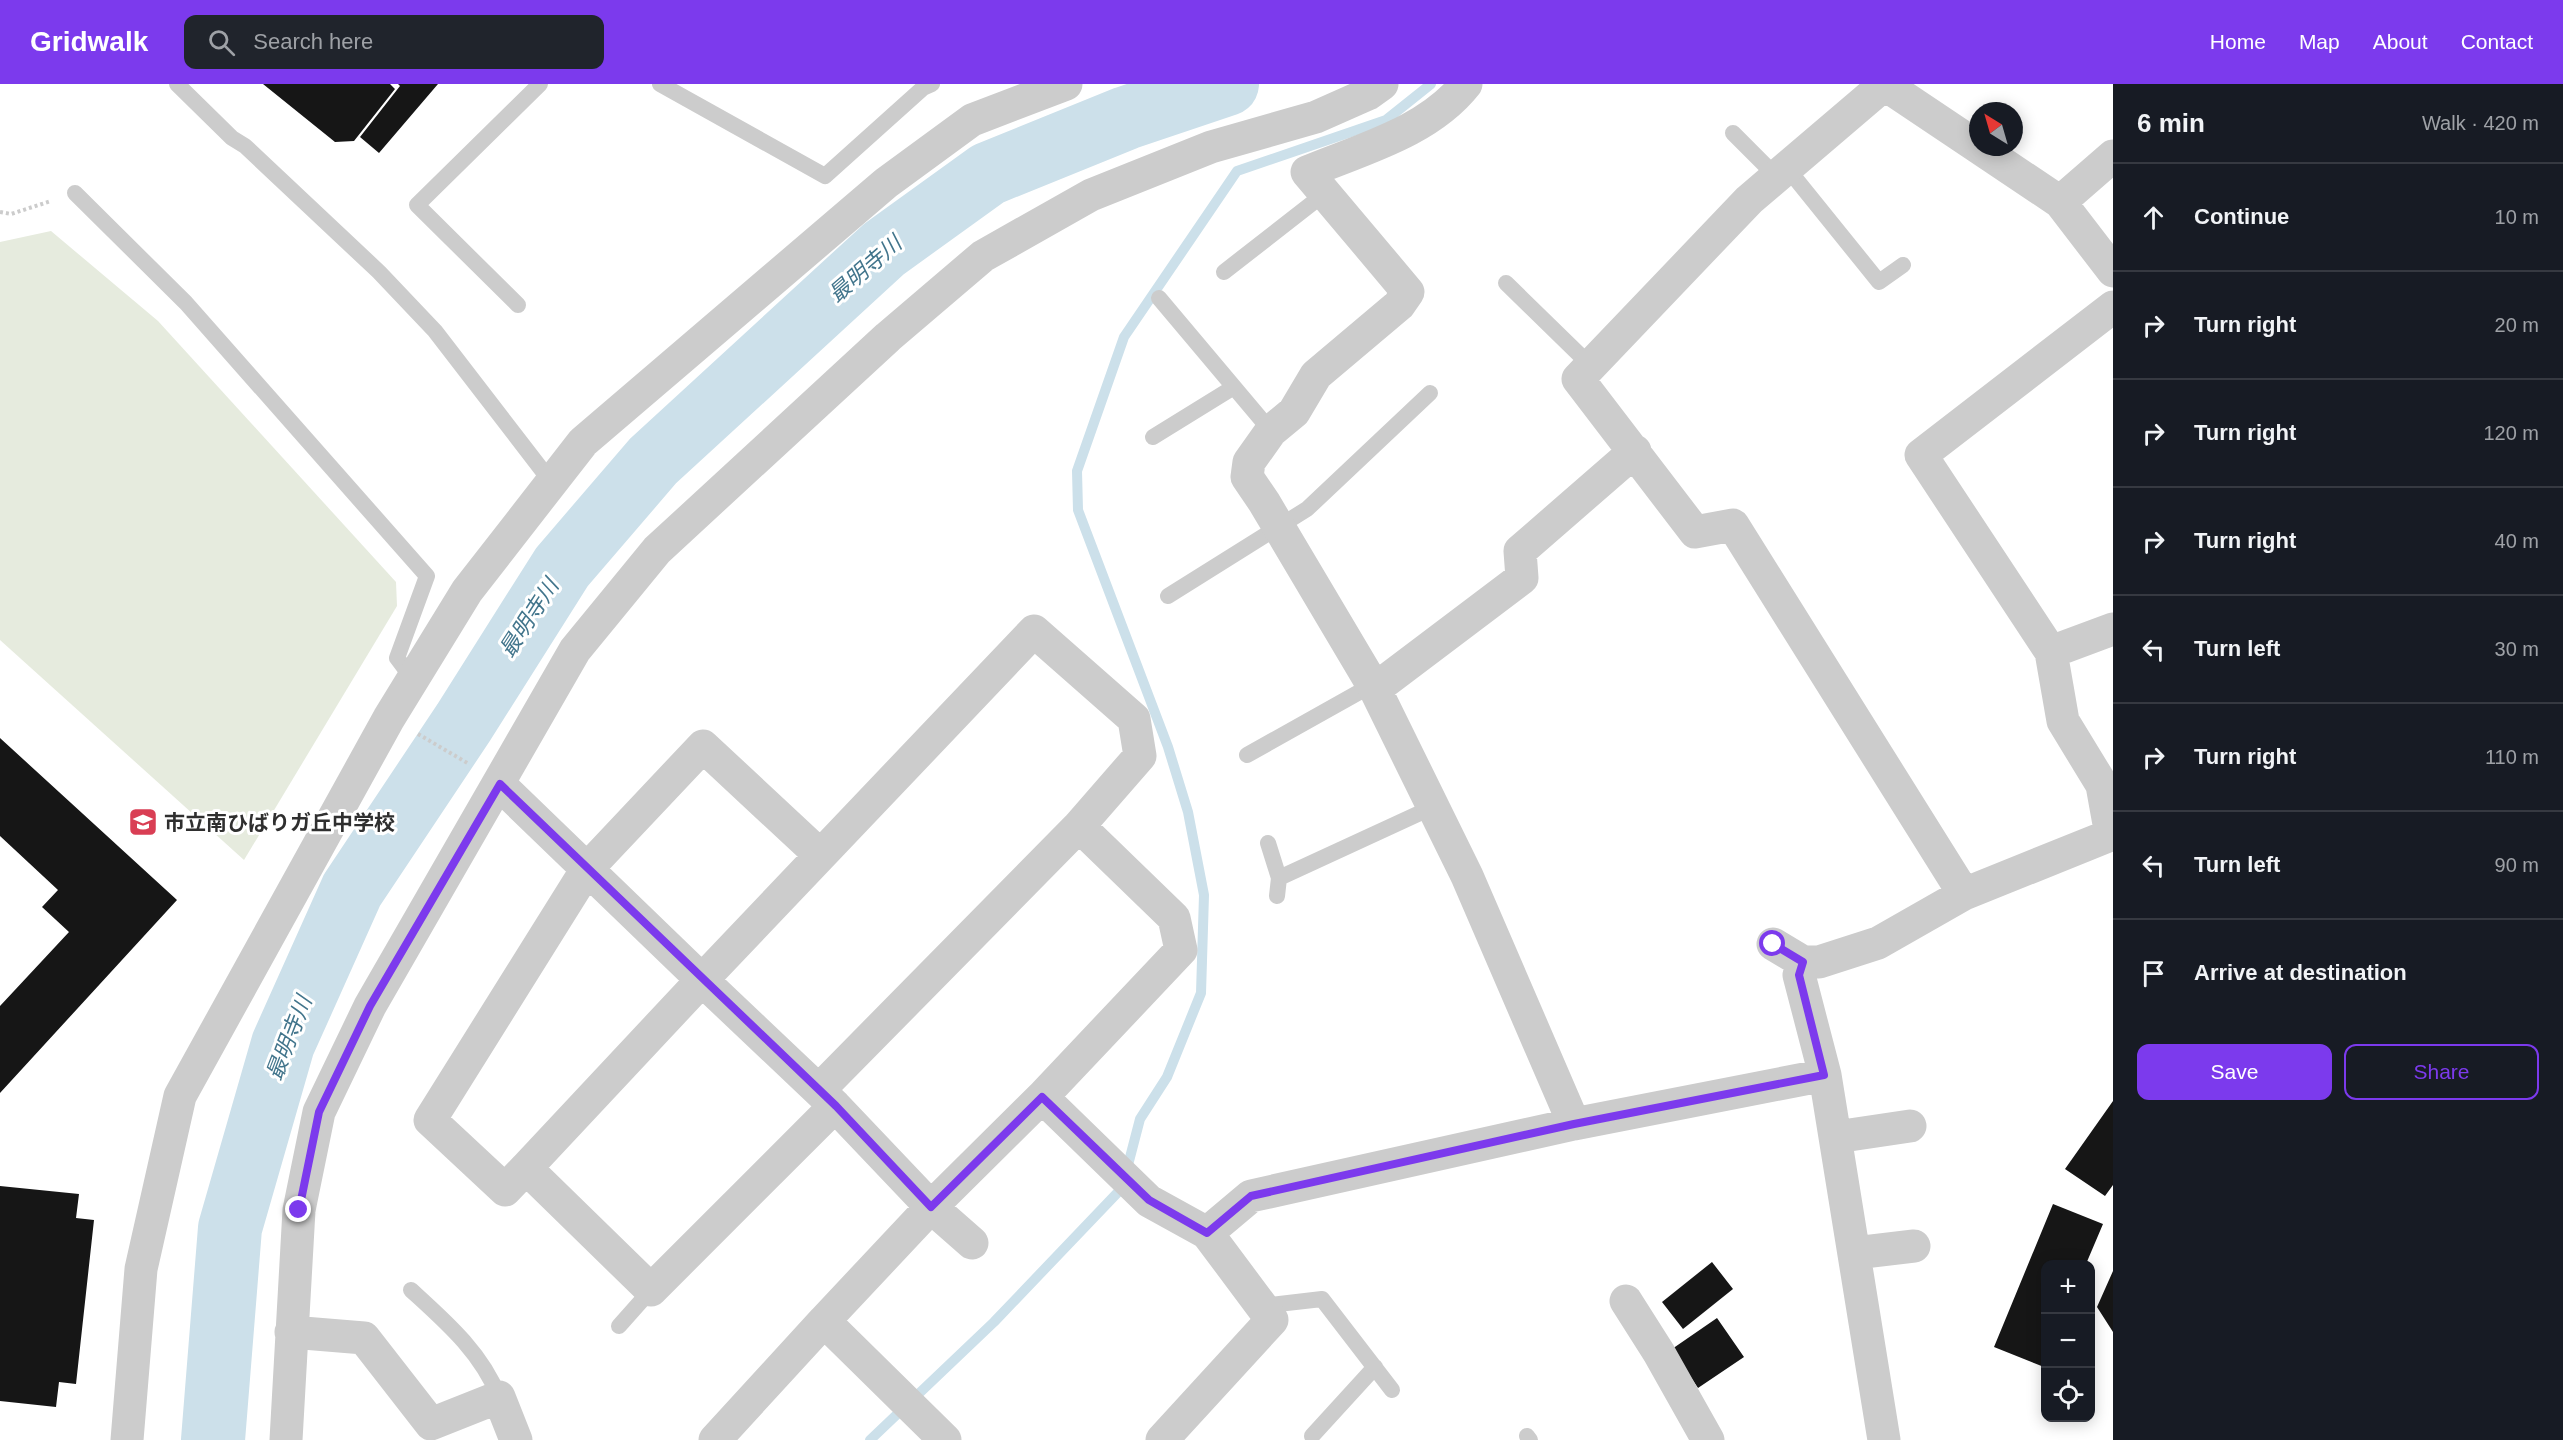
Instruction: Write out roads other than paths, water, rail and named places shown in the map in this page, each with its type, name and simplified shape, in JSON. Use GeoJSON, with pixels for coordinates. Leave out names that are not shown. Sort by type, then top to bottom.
{"type":"FeatureCollection","features":[{"type":"Feature","properties":{"kind":"street"},"geometry":{"type":"LineString","coordinates":[[127,1440],[141,1269],[180,1096],[256,955],[412,678],[467,591],[583,442],[886,183],[972,120],[1066,84]]}},
{"type":"Feature","properties":{"kind":"street"},"geometry":{"type":"LineString","coordinates":[[286,1440],[299,1210],[319,1112],[370,1006],[488,776],[575,651],[657,550],[888,337],[983,256],[1091,195],[1211,147],[1316,117],[1368,94],[1382,84]]}},
{"type":"Feature","properties":{"kind":"street"},"geometry":{"type":"LineString","coordinates":[[1466,84],[1454,99],[1413,128],[1307,172],[1408,292],[1399,305],[1316,375],[1294,412],[1271,432],[1249,462],[1247,477],[1375,689],[1467,876],[1574,1124]]}},
{"type":"Feature","properties":{"kind":"street"},"geometry":{"type":"LineString","coordinates":[[1964,894],[1733,525],[1695,532],[1578,379],[1749,200],[1885,84],[1969,141]]}},
{"type":"Feature","properties":{"kind":"street"},"geometry":{"type":"LineString","coordinates":[[1991,156],[2060,202],[2113,271]]}},
{"type":"Feature","properties":{"kind":"street"},"geometry":{"type":"LineString","coordinates":[[2060,202],[2113,156]]}},
{"type":"Feature","properties":{"kind":"street"},"geometry":{"type":"LineString","coordinates":[[1773,944],[1803,962],[1819,962],[1878,943],[1964,894],[2112,835],[2102,785],[2063,721],[2051,652],[1921,455],[2113,307]]}},
{"type":"Feature","properties":{"kind":"street"},"geometry":{"type":"LineString","coordinates":[[1375,689],[1522,578],[1520,551],[1635,451]]}},
{"type":"Feature","properties":{"kind":"street"},"geometry":{"type":"LineString","coordinates":[[2051,652],[2113,629]]}},
{"type":"Feature","properties":{"kind":"street"},"geometry":{"type":"LineString","coordinates":[[526,1168],[651,1290],[1079,826],[1140,756],[1134,719],[1034,631],[505,1190],[430,1120],[587,869],[703,746],[820,855]]}},
{"type":"Feature","properties":{"kind":"street"},"geometry":{"type":"LineString","coordinates":[[488,776],[827,1098],[931,1207],[972,1243]]}},
{"type":"Feature","properties":{"kind":"street"},"geometry":{"type":"LineString","coordinates":[[715,1440],[931,1207],[1042,1097],[1181,950],[1174,918],[1079,826]]}},
{"type":"Feature","properties":{"kind":"street"},"geometry":{"type":"LineString","coordinates":[[1803,962],[1799,975],[1824,1075],[1836,1137],[1884,1440]]}},
{"type":"Feature","properties":{"kind":"street"},"geometry":{"type":"LineString","coordinates":[[1207,1233],[1251,1196],[1574,1124],[1824,1075]]}},
{"type":"Feature","properties":{"kind":"street"},"geometry":{"type":"LineString","coordinates":[[1042,1097],[1149,1200],[1207,1233],[1272,1320],[1162,1440]]}},
{"type":"Feature","properties":{"kind":"street"},"geometry":{"type":"LineString","coordinates":[[1836,1137],[1910,1126]]}},
{"type":"Feature","properties":{"kind":"street"},"geometry":{"type":"LineString","coordinates":[[1855,1253],[1914,1246]]}},
{"type":"Feature","properties":{"kind":"street"},"geometry":{"type":"LineString","coordinates":[[1626,1301],[1659,1353],[1708,1440]]}},
{"type":"Feature","properties":{"kind":"street"},"geometry":{"type":"LineString","coordinates":[[824,1321],[945,1440]]}},
{"type":"Feature","properties":{"kind":"street"},"geometry":{"type":"LineString","coordinates":[[291,1332],[364,1338],[434,1432],[499,1397],[516,1440]]}},
{"type":"Feature","properties":{"kind":"lane"},"geometry":{"type":"LineString","coordinates":[[177,84],[232,138],[245,146],[379,272],[435,331],[552,483]]}},
{"type":"Feature","properties":{"kind":"lane"},"geometry":{"type":"LineString","coordinates":[[518,305],[417,205],[540,84]]}},
{"type":"Feature","properties":{"kind":"lane"},"geometry":{"type":"LineString","coordinates":[[660,84],[825,176],[927,85]]}},
{"type":"Feature","properties":{"kind":"lane"},"geometry":{"type":"LineString","coordinates":[[1733,133],[1782,172],[1879,282],[1903,265]]}},
{"type":"Feature","properties":{"kind":"lane"},"geometry":{"type":"LineString","coordinates":[[75,193],[186,303],[427,576],[397,658],[412,678]]}},
{"type":"Feature","properties":{"kind":"lane"},"geometry":{"type":"LineString","coordinates":[[1224,272],[1324,194]]}},
{"type":"Feature","properties":{"kind":"lane"},"geometry":{"type":"LineString","coordinates":[[1506,283],[1590,365]]}},
{"type":"Feature","properties":{"kind":"lane"},"geometry":{"type":"LineString","coordinates":[[1159,298],[1271,432]]}},
{"type":"Feature","properties":{"kind":"lane"},"geometry":{"type":"LineString","coordinates":[[1153,437],[1234,387]]}},
{"type":"Feature","properties":{"kind":"lane"},"geometry":{"type":"LineString","coordinates":[[1168,596],[1307,509],[1430,393]]}},
{"type":"Feature","properties":{"kind":"lane"},"geometry":{"type":"LineString","coordinates":[[1247,755],[1363,690],[1375,689]]}},
{"type":"Feature","properties":{"kind":"lane"},"geometry":{"type":"LineString","coordinates":[[1280,878],[1433,807]]}},
{"type":"Feature","properties":{"kind":"lane"},"geometry":{"type":"LineString","coordinates":[[1268,843],[1280,878],[1277,896]]}},
{"type":"Feature","properties":{"kind":"lane"},"geometry":{"type":"LineString","coordinates":[[411,1290],[461,1335],[492,1378],[499,1397]]}},
{"type":"Feature","properties":{"kind":"lane"},"geometry":{"type":"LineString","coordinates":[[619,1326],[651,1290]]}},
{"type":"Feature","properties":{"kind":"lane"},"geometry":{"type":"LineString","coordinates":[[1262,1306],[1322,1299],[1392,1390]]}},
{"type":"Feature","properties":{"kind":"lane"},"geometry":{"type":"LineString","coordinates":[[1312,1436],[1375,1367]]}},
{"type":"Feature","properties":{"kind":"waterway","name":"最明寺川"},"geometry":{"type":"LineString","coordinates":[[213,1440],[230,1228],[283,1044],[352,890],[464,722],[562,567],[653,461],[884,249],[988,174],[1126,118],[1227,84]]}},
{"type":"Feature","properties":{"kind":"waterway"},"geometry":{"type":"LineString","coordinates":[[870,1440],[994,1322],[1122,1188],[1140,1119],[1167,1077],[1201,993],[1204,895],[1188,812],[1168,747],[1078,510],[1077,471],[1124,337],[1237,171],[1386,120],[1431,84]]}},
{"type":"Feature","properties":{"kind":"place","name":"市立南ひばりガ丘中学校"},"geometry":{"type":"Point","coordinates":[143,822]}}]}
